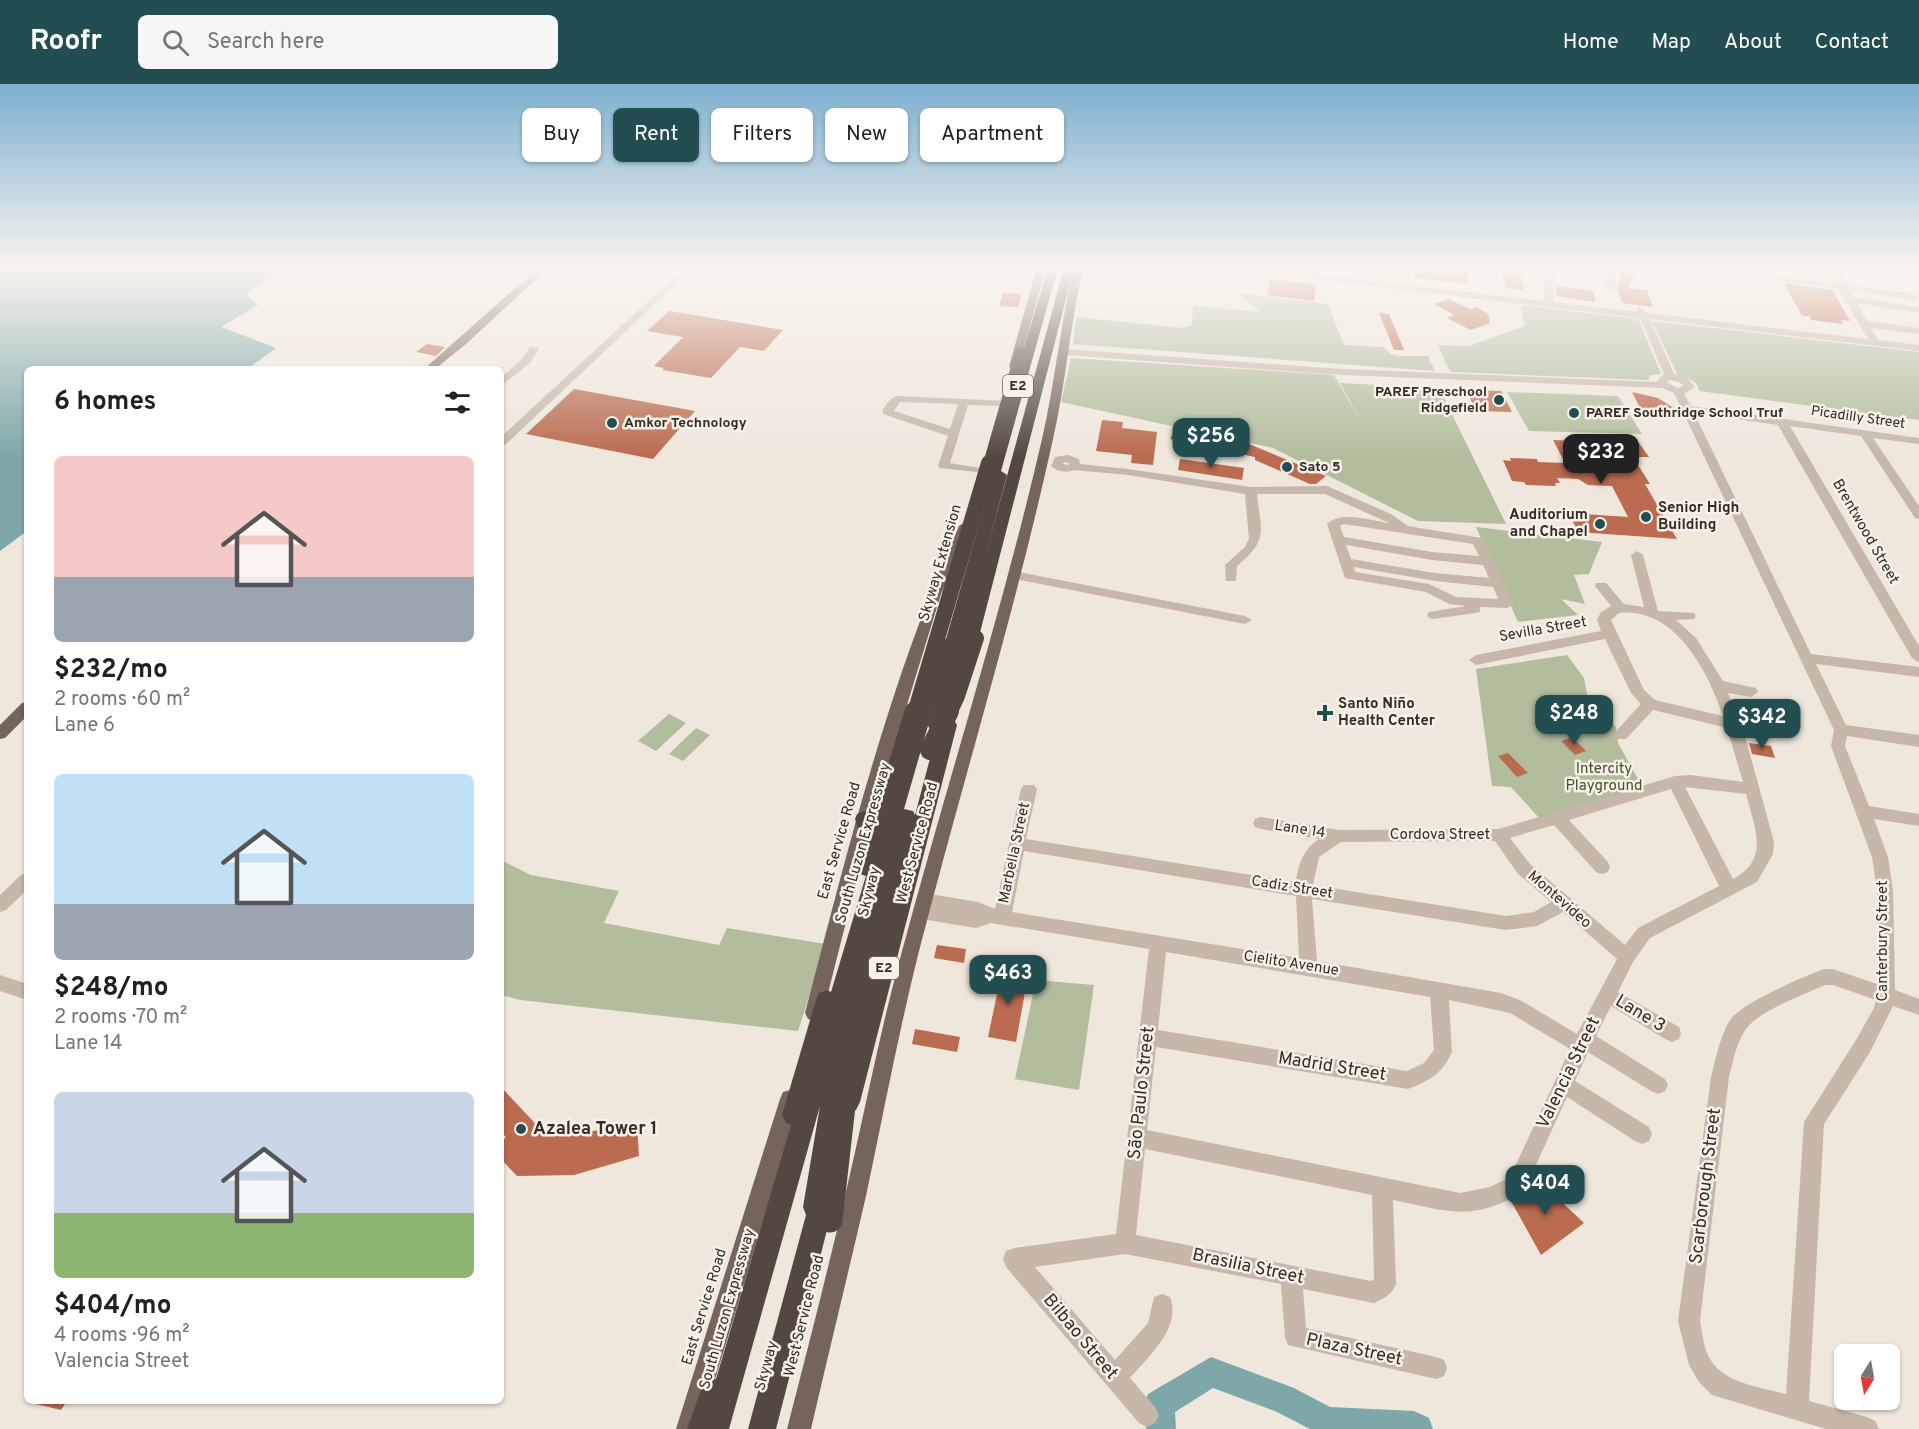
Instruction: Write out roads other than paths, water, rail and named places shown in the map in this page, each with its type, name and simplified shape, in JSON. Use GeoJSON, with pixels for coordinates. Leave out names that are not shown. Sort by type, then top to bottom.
{"type":"FeatureCollection","features":[{"type":"Feature","properties":{"kind":"highway","name":"Skyway Extension"},"geometry":{"type":"LineString","coordinates":[[873,867],[1026,331]]}},
{"type":"Feature","properties":{"kind":"highway","name":"South Luzon Expressway"},"geometry":{"type":"LineString","coordinates":[[715,1429],[873,867],[1034,331]]}},
{"type":"Feature","properties":{"kind":"highway","name":"Skyway"},"geometry":{"type":"LineString","coordinates":[[796,1283],[813,1220],[835,1088],[885,892],[1041,331]]}},
{"type":"Feature","properties":{"kind":"highway","name":"Skyway"},"geometry":{"type":"LineString","coordinates":[[775,1429],[830,1220],[845,1088],[930,750],[1048,331]]}},
{"type":"Feature","properties":{"kind":"highway","name":"E2"},"geometry":{"type":"LineString","coordinates":[[762,1429],[1050,331]]}},
{"type":"Feature","properties":{"kind":"highway","name":"E2"},"geometry":{"type":"LineString","coordinates":[[930,750],[957,696],[992,600],[1041,414],[1059,331]]}},
{"type":"Feature","properties":{"kind":"highway"},"geometry":{"type":"LineString","coordinates":[[864,819],[873,867]]}},
{"type":"Feature","properties":{"kind":"highway","name":"Skyway"},"geometry":{"type":"LineString","coordinates":[[753,1275],[803,1080],[873,867]]}},
{"type":"Feature","properties":{"kind":"highway"},"geometry":{"type":"LineString","coordinates":[[701,1429],[742,1311]]}},
{"type":"Feature","properties":{"kind":"highway","name":"Skyway"},"geometry":{"type":"LineString","coordinates":[[750,1429],[770,1383],[785,1320]]}},
{"type":"Feature","properties":{"kind":"main road"},"geometry":{"type":"LineString","coordinates":[[433,366],[476,331]]}},
{"type":"Feature","properties":{"kind":"main road","name":"East Service Road"},"geometry":{"type":"LineString","coordinates":[[688,1429],[792,1094],[864,819],[934,594],[967,520],[1025,331]]}},
{"type":"Feature","properties":{"kind":"main road","name":"West Service Road"},"geometry":{"type":"LineString","coordinates":[[798,1429],[856,1193],[875,1097],[923,906],[1014,574],[1050,462],[1066,331]]}},
{"type":"Feature","properties":{"kind":"main road"},"geometry":{"type":"LineString","coordinates":[[0,734],[24,710]]}},
{"type":"Feature","properties":{"kind":"street"},"geometry":{"type":"LineString","coordinates":[[504,440],[621,331]]}},
{"type":"Feature","properties":{"kind":"street","name":"Canterbury Street"},"geometry":{"type":"LineString","coordinates":[[1649,331],[1670,384],[1687,409],[1841,730],[1838,746],[1865,812],[1880,857],[1885,890],[1886,994],[1883,1010],[1863,1046],[1814,1122],[1797,1409]]}},
{"type":"Feature","properties":{"kind":"street"},"geometry":{"type":"LineString","coordinates":[[1798,331],[1919,348]]}},
{"type":"Feature","properties":{"kind":"street"},"geometry":{"type":"LineString","coordinates":[[1868,331],[1873,340]]}},
{"type":"Feature","properties":{"kind":"street"},"geometry":{"type":"LineString","coordinates":[[1873,340],[1919,343]]}},
{"type":"Feature","properties":{"kind":"street"},"geometry":{"type":"LineString","coordinates":[[504,380],[527,360],[534,348]]}},
{"type":"Feature","properties":{"kind":"street"},"geometry":{"type":"LineString","coordinates":[[1064,352],[1343,372],[1670,384]]}},
{"type":"Feature","properties":{"kind":"street"},"geometry":{"type":"LineString","coordinates":[[954,434],[887,412],[897,399],[1004,403]]}},
{"type":"Feature","properties":{"kind":"street"},"geometry":{"type":"LineString","coordinates":[[964,400],[944,466],[982,471]]}},
{"type":"Feature","properties":{"kind":"street","name":"Picadilly Street"},"geometry":{"type":"LineString","coordinates":[[1687,409],[1919,441]]}},
{"type":"Feature","properties":{"kind":"street","name":"Brentwood Street"},"geometry":{"type":"LineString","coordinates":[[1782,423],[1919,658]]}},
{"type":"Feature","properties":{"kind":"street"},"geometry":{"type":"LineString","coordinates":[[1865,434],[1919,514]]}},
{"type":"Feature","properties":{"kind":"street"},"geometry":{"type":"LineString","coordinates":[[1050,462],[1065,458],[1077,463],[1111,465],[1128,472],[1251,491],[1327,490],[1382,521],[1410,531],[1478,541],[1508,604],[1489,603],[1477,609],[1456,606],[1429,588],[1350,575],[1333,524],[1343,520],[1382,521]]}},
{"type":"Feature","properties":{"kind":"street"},"geometry":{"type":"LineString","coordinates":[[1232,578],[1231,565],[1250,549],[1255,539],[1251,491]]}},
{"type":"Feature","properties":{"kind":"street"},"geometry":{"type":"LineString","coordinates":[[1338,540],[1432,556],[1486,561]]}},
{"type":"Feature","properties":{"kind":"street"},"geometry":{"type":"LineString","coordinates":[[1637,555],[1656,614]]}},
{"type":"Feature","properties":{"kind":"street"},"geometry":{"type":"LineString","coordinates":[[1346,562],[1435,577],[1498,583]]}},
{"type":"Feature","properties":{"kind":"street"},"geometry":{"type":"LineString","coordinates":[[1014,574],[1245,620]]}},
{"type":"Feature","properties":{"kind":"street"},"geometry":{"type":"LineString","coordinates":[[1601,586],[1620,608]]}},
{"type":"Feature","properties":{"kind":"street"},"geometry":{"type":"LineString","coordinates":[[1434,615],[1456,606]]}},
{"type":"Feature","properties":{"kind":"street"},"geometry":{"type":"LineString","coordinates":[[1689,616],[1656,614],[1620,608],[1606,615],[1604,620],[1638,693],[1650,704],[1733,724]]}},
{"type":"Feature","properties":{"kind":"street","name":"Valencia Street"},"geometry":{"type":"LineString","coordinates":[[1137,1138],[1460,1203],[1482,1201],[1501,1194],[1517,1184],[1583,1042],[1627,957],[1644,933],[1750,877],[1765,854],[1766,842],[1720,686],[1690,639],[1656,614]]}},
{"type":"Feature","properties":{"kind":"street","name":"Sevilla Street"},"geometry":{"type":"LineString","coordinates":[[1479,659],[1609,634]]}},
{"type":"Feature","properties":{"kind":"street"},"geometry":{"type":"LineString","coordinates":[[1807,658],[1919,672]]}},
{"type":"Feature","properties":{"kind":"street"},"geometry":{"type":"LineString","coordinates":[[1720,686],[1751,692]]}},
{"type":"Feature","properties":{"kind":"street"},"geometry":{"type":"LineString","coordinates":[[1621,735],[1650,704]]}},
{"type":"Feature","properties":{"kind":"street"},"geometry":{"type":"LineString","coordinates":[[1841,730],[1919,741]]}},
{"type":"Feature","properties":{"kind":"street","name":"Cordova Street"},"geometry":{"type":"LineString","coordinates":[[1339,836],[1499,835],[1675,783],[1691,781],[1751,789]]}},
{"type":"Feature","properties":{"kind":"street"},"geometry":{"type":"LineString","coordinates":[[1675,783],[1729,888]]}},
{"type":"Feature","properties":{"kind":"street","name":"Marbella Street"},"geometry":{"type":"LineString","coordinates":[[996,917],[1018,844],[1029,789]]}},
{"type":"Feature","properties":{"kind":"street"},"geometry":{"type":"LineString","coordinates":[[1865,812],[1919,820]]}},
{"type":"Feature","properties":{"kind":"street"},"geometry":{"type":"LineString","coordinates":[[1557,818],[1602,867]]}},
{"type":"Feature","properties":{"kind":"street","name":"Lane 14"},"geometry":{"type":"LineString","coordinates":[[1261,824],[1339,836]]}},
{"type":"Feature","properties":{"kind":"street","name":"Montevideo"},"geometry":{"type":"LineString","coordinates":[[1499,835],[1524,869],[1562,904],[1627,957]]}},
{"type":"Feature","properties":{"kind":"street"},"geometry":{"type":"LineString","coordinates":[[1309,967],[1305,874],[1311,855],[1318,848],[1339,836]]}},
{"type":"Feature","properties":{"kind":"street","name":"Cadiz Street"},"geometry":{"type":"LineString","coordinates":[[1018,844],[1506,923],[1538,919],[1562,904]]}},
{"type":"Feature","properties":{"kind":"street"},"geometry":{"type":"LineString","coordinates":[[0,905],[24,883]]}},
{"type":"Feature","properties":{"kind":"street","name":"Cielito Avenue"},"geometry":{"type":"LineString","coordinates":[[923,906],[953,911],[976,921],[996,917],[1309,967],[1501,1001],[1583,1042],[1658,1085]]}},
{"type":"Feature","properties":{"kind":"street","name":"São Paulo Street"},"geometry":{"type":"LineString","coordinates":[[1125,1244],[1158,942]]}},
{"type":"Feature","properties":{"kind":"street","name":"Scarborough Street"},"geometry":{"type":"LineString","coordinates":[[1867,1429],[1720,1387],[1707,1374],[1697,1357],[1692,1344],[1689,1321],[1720,1077],[1737,1025],[1750,1012],[1824,977],[1833,977],[1919,1007]]}},
{"type":"Feature","properties":{"kind":"street"},"geometry":{"type":"LineString","coordinates":[[0,982],[24,991]]}},
{"type":"Feature","properties":{"kind":"street","name":"Madrid Street"},"geometry":{"type":"LineString","coordinates":[[1148,1037],[1408,1080],[1431,1069],[1443,1052],[1439,989]]}},
{"type":"Feature","properties":{"kind":"street","name":"Lane 3"},"geometry":{"type":"LineString","coordinates":[[1608,995],[1672,1033]]}},
{"type":"Feature","properties":{"kind":"street"},"geometry":{"type":"LineString","coordinates":[[1563,1084],[1642,1134]]}},
{"type":"Feature","properties":{"kind":"street","name":"Brasilia Street"},"geometry":{"type":"LineString","coordinates":[[1014,1259],[1125,1244],[1374,1292],[1385,1284],[1382,1188]]}},
{"type":"Feature","properties":{"kind":"street","name":"Bilbao Street"},"geometry":{"type":"LineString","coordinates":[[1014,1259],[1147,1415]]}},
{"type":"Feature","properties":{"kind":"street","name":"Plaza Street"},"geometry":{"type":"LineString","coordinates":[[1291,1277],[1296,1337],[1436,1368]]}},
{"type":"Feature","properties":{"kind":"street"},"geometry":{"type":"LineString","coordinates":[[1115,1378],[1158,1328],[1162,1305]]}},
{"type":"Feature","properties":{"kind":"water"},"geometry":{"type":"Polygon","coordinates":[[[0,331],[231,331],[276,348],[251,366],[24,366],[24,533],[0,551],[0,331]]]}},
{"type":"Feature","properties":{"kind":"waterway"},"geometry":{"type":"LineString","coordinates":[[1161,1429],[1159,1405],[1211,1372],[1283,1399],[1328,1422],[1414,1426],[1418,1429]]}},
{"type":"Feature","properties":{"kind":"place","name":"PAREF Preschool Ridgefield"},"geometry":{"type":"Point","coordinates":[1499,400]}},
{"type":"Feature","properties":{"kind":"place","name":"PAREF Southridge School Truf"},"geometry":{"type":"Point","coordinates":[1574,413]}},
{"type":"Feature","properties":{"kind":"place","name":"Amkor Technology"},"geometry":{"type":"Point","coordinates":[612,423]}},
{"type":"Feature","properties":{"kind":"place","name":"Sato 5"},"geometry":{"type":"Point","coordinates":[1287,467]}},
{"type":"Feature","properties":{"kind":"place","name":"Senior High Building"},"geometry":{"type":"Point","coordinates":[1646,517]}},
{"type":"Feature","properties":{"kind":"place","name":"Auditorium and Chapel"},"geometry":{"type":"Point","coordinates":[1600,524]}},
{"type":"Feature","properties":{"kind":"place","name":"Santo Niño Health Center"},"geometry":{"type":"Point","coordinates":[1325,713]}},
{"type":"Feature","properties":{"kind":"place","name":"Azalea Tower 1"},"geometry":{"type":"Point","coordinates":[521,1129]}},
{"type":"Feature","properties":{"kind":"park label","name":"Intercity Playground"},"geometry":{"type":"Point","coordinates":[1604,778]}}]}
